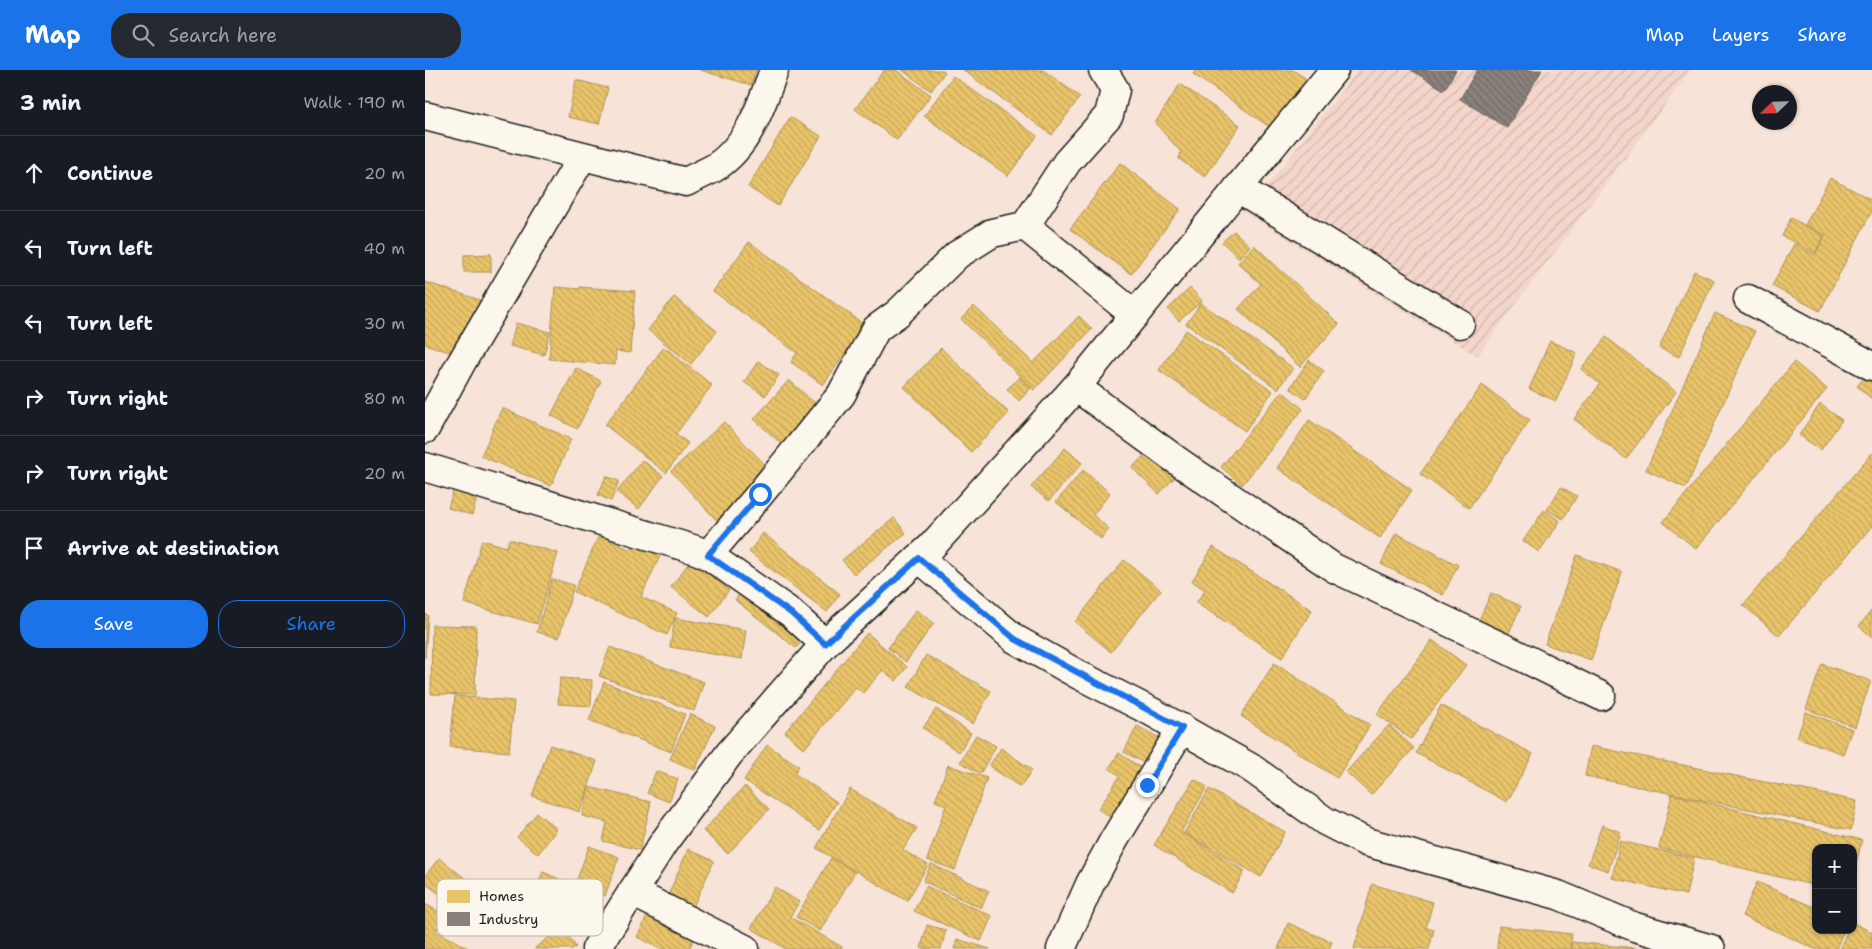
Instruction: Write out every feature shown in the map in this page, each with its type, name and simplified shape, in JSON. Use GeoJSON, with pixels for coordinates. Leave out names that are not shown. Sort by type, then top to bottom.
{"type":"FeatureCollection","features":[{"type":"Feature","properties":{"kind":"street"},"geometry":{"type":"LineString","coordinates":[[425,116],[686,182],[715,167],[743,141],[759,110],[774,70]]}},
{"type":"Feature","properties":{"kind":"street"},"geometry":{"type":"LineString","coordinates":[[596,949],[664,842],[729,754],[825,644],[931,547],[1076,387],[1333,70]]}},
{"type":"Feature","properties":{"kind":"street"},"geometry":{"type":"LineString","coordinates":[[708,555],[841,395],[876,329],[898,313],[957,256],[992,233],[1025,226],[1067,162],[1109,116],[1115,77]]}},
{"type":"Feature","properties":{"kind":"street"},"geometry":{"type":"LineString","coordinates":[[425,429],[460,365],[582,157]]}},
{"type":"Feature","properties":{"kind":"street"},"geometry":{"type":"LineString","coordinates":[[1238,188],[1460,324]]}},
{"type":"Feature","properties":{"kind":"street"},"geometry":{"type":"LineString","coordinates":[[1025,226],[1135,315]]}},
{"type":"Feature","properties":{"kind":"street"},"geometry":{"type":"LineString","coordinates":[[1748,299],[1872,366]]}},
{"type":"Feature","properties":{"kind":"street"},"geometry":{"type":"LineString","coordinates":[[1076,387],[1179,462],[1334,568],[1601,696]]}},
{"type":"Feature","properties":{"kind":"street"},"geometry":{"type":"LineString","coordinates":[[425,467],[708,555],[791,613],[825,644]]}},
{"type":"Feature","properties":{"kind":"street"},"geometry":{"type":"LineString","coordinates":[[919,558],[1015,639],[1182,728],[1251,768],[1325,821],[1366,842],[1558,896],[1635,927],[1711,949]]}},
{"type":"Feature","properties":{"kind":"street"},"geometry":{"type":"LineString","coordinates":[[1061,949],[1090,884],[1110,847],[1182,728]]}},
{"type":"Feature","properties":{"kind":"street"},"geometry":{"type":"LineString","coordinates":[[632,892],[745,949]]}},
{"type":"Feature","properties":{"kind":"shaded area"},"geometry":{"type":"Polygon","coordinates":[[[1358,70],[1691,70],[1477,356],[1246,213],[1358,70]]]}},
{"type":"Feature","properties":{"kind":"building: Homes"},"geometry":{"type":"Polygon","coordinates":[[[700,70],[756,70],[751,85],[700,70]]]}},
{"type":"Feature","properties":{"kind":"building: Homes"},"geometry":{"type":"Polygon","coordinates":[[[884,70],[896,70],[931,95],[897,140],[855,109],[884,70]]]}},
{"type":"Feature","properties":{"kind":"building: Homes"},"geometry":{"type":"Polygon","coordinates":[[[902,70],[942,70],[945,72],[931,91],[902,70]]]}},
{"type":"Feature","properties":{"kind":"building: Homes"},"geometry":{"type":"Polygon","coordinates":[[[963,70],[1043,70],[1080,97],[1052,135],[963,70]]]}},
{"type":"Feature","properties":{"kind":"building: Homes"},"geometry":{"type":"Polygon","coordinates":[[[1196,70],[1293,70],[1308,80],[1274,130],[1193,74],[1196,70]]]}},
{"type":"Feature","properties":{"kind":"building: Homes"},"geometry":{"type":"Polygon","coordinates":[[[953,76],[1037,136],[1008,176],[924,116],[953,76]]]}},
{"type":"Feature","properties":{"kind":"building: Homes"},"geometry":{"type":"Polygon","coordinates":[[[576,80],[608,88],[599,124],[568,117],[576,80]]]}},
{"type":"Feature","properties":{"kind":"building: Homes"},"geometry":{"type":"Polygon","coordinates":[[[1180,84],[1240,125],[1205,177],[1179,159],[1181,152],[1155,123],[1180,84]]]}},
{"type":"Feature","properties":{"kind":"building: Homes"},"geometry":{"type":"Polygon","coordinates":[[[790,117],[821,136],[778,206],[748,187],[790,117]]]}},
{"type":"Feature","properties":{"kind":"building: Homes"},"geometry":{"type":"Polygon","coordinates":[[[1120,163],[1180,209],[1131,274],[1070,229],[1120,163]]]}},
{"type":"Feature","properties":{"kind":"building: Homes"},"geometry":{"type":"Polygon","coordinates":[[[1830,178],[1872,200],[1872,211],[1820,311],[1772,286],[1794,244],[1815,255],[1825,235],[1805,225],[1830,178]]]}},
{"type":"Feature","properties":{"kind":"building: Homes"},"geometry":{"type":"Polygon","coordinates":[[[1791,218],[1824,236],[1815,253],[1782,236],[1791,218]]]}},
{"type":"Feature","properties":{"kind":"building: Homes"},"geometry":{"type":"Polygon","coordinates":[[[1234,231],[1250,246],[1239,258],[1222,242],[1234,231]]]}},
{"type":"Feature","properties":{"kind":"building: Homes"},"geometry":{"type":"Polygon","coordinates":[[[749,242],[865,325],[823,385],[791,362],[797,353],[713,291],[749,242]]]}},
{"type":"Feature","properties":{"kind":"building: Homes"},"geometry":{"type":"Polygon","coordinates":[[[1254,245],[1339,324],[1300,367],[1238,309],[1261,284],[1238,263],[1254,245]]]}},
{"type":"Feature","properties":{"kind":"building: Homes"},"geometry":{"type":"Polygon","coordinates":[[[491,254],[491,272],[464,272],[464,255],[491,254]]]}},
{"type":"Feature","properties":{"kind":"building: Homes"},"geometry":{"type":"Polygon","coordinates":[[[1694,271],[1714,280],[1679,357],[1659,348],[1694,271]]]}},
{"type":"Feature","properties":{"kind":"building: Homes"},"geometry":{"type":"Polygon","coordinates":[[[425,282],[495,305],[476,361],[425,344],[425,282]]]}},
{"type":"Feature","properties":{"kind":"building: Homes"},"geometry":{"type":"Polygon","coordinates":[[[555,287],[635,291],[630,353],[616,351],[615,365],[549,359],[555,287]]]}},
{"type":"Feature","properties":{"kind":"building: Homes"},"geometry":{"type":"Polygon","coordinates":[[[1190,288],[1202,301],[1179,321],[1168,309],[1190,288]]]}},
{"type":"Feature","properties":{"kind":"building: Homes"},"geometry":{"type":"Polygon","coordinates":[[[674,297],[717,331],[691,364],[648,330],[674,297]]]}},
{"type":"Feature","properties":{"kind":"building: Homes"},"geometry":{"type":"Polygon","coordinates":[[[1201,303],[1293,368],[1278,389],[1186,324],[1201,303]]]}},
{"type":"Feature","properties":{"kind":"building: Homes"},"geometry":{"type":"Polygon","coordinates":[[[974,306],[1033,363],[1079,316],[1092,329],[1034,390],[961,319],[974,306]]]}},
{"type":"Feature","properties":{"kind":"building: Homes"},"geometry":{"type":"Polygon","coordinates":[[[1715,313],[1755,331],[1686,488],[1646,470],[1715,313]]]}},
{"type":"Feature","properties":{"kind":"building: Homes"},"geometry":{"type":"Polygon","coordinates":[[[516,323],[550,332],[544,355],[510,346],[516,323]]]}},
{"type":"Feature","properties":{"kind":"building: Homes"},"geometry":{"type":"Polygon","coordinates":[[[1186,330],[1273,391],[1245,431],[1159,370],[1186,330]]]}},
{"type":"Feature","properties":{"kind":"building: Homes"},"geometry":{"type":"Polygon","coordinates":[[[1606,337],[1676,392],[1626,459],[1574,419],[1600,384],[1581,369],[1606,337]]]}},
{"type":"Feature","properties":{"kind":"building: Homes"},"geometry":{"type":"Polygon","coordinates":[[[1550,341],[1577,353],[1556,401],[1529,389],[1550,341]]]}},
{"type":"Feature","properties":{"kind":"building: Homes"},"geometry":{"type":"Polygon","coordinates":[[[664,347],[712,385],[676,434],[688,443],[666,473],[605,425],[664,347]]]}},
{"type":"Feature","properties":{"kind":"building: Homes"},"geometry":{"type":"Polygon","coordinates":[[[941,348],[1009,413],[971,452],[904,387],[941,348]]]}},
{"type":"Feature","properties":{"kind":"building: Homes"},"geometry":{"type":"Polygon","coordinates":[[[1309,360],[1324,371],[1305,399],[1290,388],[1309,360]]]}},
{"type":"Feature","properties":{"kind":"building: Homes"},"geometry":{"type":"Polygon","coordinates":[[[758,361],[779,375],[765,396],[744,382],[758,361]]]}},
{"type":"Feature","properties":{"kind":"building: Homes"},"geometry":{"type":"Polygon","coordinates":[[[1794,362],[1827,389],[1696,549],[1663,522],[1794,362]]]}},
{"type":"Feature","properties":{"kind":"building: Homes"},"geometry":{"type":"Polygon","coordinates":[[[576,368],[601,381],[577,429],[551,415],[576,368]]]}},
{"type":"Feature","properties":{"kind":"building: Homes"},"geometry":{"type":"Polygon","coordinates":[[[1870,371],[1872,372],[1872,399],[1857,386],[1870,371]]]}},
{"type":"Feature","properties":{"kind":"building: Homes"},"geometry":{"type":"Polygon","coordinates":[[[1020,377],[1031,388],[1019,401],[1007,389],[1020,377]]]}},
{"type":"Feature","properties":{"kind":"building: Homes"},"geometry":{"type":"Polygon","coordinates":[[[789,380],[824,411],[788,450],[754,419],[789,380]]]}},
{"type":"Feature","properties":{"kind":"building: Homes"},"geometry":{"type":"Polygon","coordinates":[[[1482,385],[1530,420],[1469,508],[1420,474],[1482,385]]]}},
{"type":"Feature","properties":{"kind":"building: Homes"},"geometry":{"type":"Polygon","coordinates":[[[1282,391],[1303,409],[1242,485],[1221,467],[1282,391]]]}},
{"type":"Feature","properties":{"kind":"building: Homes"},"geometry":{"type":"Polygon","coordinates":[[[1820,404],[1842,420],[1821,450],[1799,435],[1820,404]]]}},
{"type":"Feature","properties":{"kind":"building: Homes"},"geometry":{"type":"Polygon","coordinates":[[[502,408],[571,439],[551,486],[481,456],[502,408]]]}},
{"type":"Feature","properties":{"kind":"building: Homes"},"geometry":{"type":"Polygon","coordinates":[[[1309,420],[1412,490],[1380,538],[1277,468],[1309,420]]]}},
{"type":"Feature","properties":{"kind":"building: Homes"},"geometry":{"type":"Polygon","coordinates":[[[724,422],[775,475],[722,526],[671,471],[724,422]]]}},
{"type":"Feature","properties":{"kind":"building: Homes"},"geometry":{"type":"Polygon","coordinates":[[[1065,448],[1082,463],[1049,501],[1031,487],[1065,448]]]}},
{"type":"Feature","properties":{"kind":"building: Homes"},"geometry":{"type":"Polygon","coordinates":[[[1148,451],[1175,477],[1159,494],[1132,468],[1148,451]]]}},
{"type":"Feature","properties":{"kind":"building: Homes"},"geometry":{"type":"Polygon","coordinates":[[[1872,453],[1872,526],[1779,636],[1743,605],[1872,453]]]}},
{"type":"Feature","properties":{"kind":"building: Homes"},"geometry":{"type":"Polygon","coordinates":[[[642,460],[663,476],[639,509],[617,492],[642,460]]]}},
{"type":"Feature","properties":{"kind":"building: Homes"},"geometry":{"type":"Polygon","coordinates":[[[1083,470],[1110,493],[1093,515],[1109,529],[1101,539],[1056,502],[1083,470]]]}},
{"type":"Feature","properties":{"kind":"building: Homes"},"geometry":{"type":"Polygon","coordinates":[[[606,476],[619,481],[611,501],[598,495],[606,476]]]}},
{"type":"Feature","properties":{"kind":"building: Homes"},"geometry":{"type":"Polygon","coordinates":[[[455,484],[479,491],[472,515],[448,508],[455,484]]]}},
{"type":"Feature","properties":{"kind":"building: Homes"},"geometry":{"type":"Polygon","coordinates":[[[1561,487],[1577,496],[1563,519],[1547,510],[1561,487]]]}},
{"type":"Feature","properties":{"kind":"building: Homes"},"geometry":{"type":"Polygon","coordinates":[[[1544,510],[1560,521],[1539,552],[1523,541],[1544,510]]]}},
{"type":"Feature","properties":{"kind":"building: Homes"},"geometry":{"type":"Polygon","coordinates":[[[894,518],[906,533],[854,574],[842,560],[894,518]]]}},
{"type":"Feature","properties":{"kind":"building: Homes"},"geometry":{"type":"Polygon","coordinates":[[[763,533],[840,594],[827,612],[749,552],[763,533]]]}},
{"type":"Feature","properties":{"kind":"building: Homes"},"geometry":{"type":"Polygon","coordinates":[[[1396,533],[1458,565],[1443,595],[1381,564],[1396,533]]]}},
{"type":"Feature","properties":{"kind":"building: Homes"},"geometry":{"type":"Polygon","coordinates":[[[599,535],[631,550],[635,542],[661,554],[641,597],[677,613],[667,635],[574,592],[599,535]]]}},
{"type":"Feature","properties":{"kind":"building: Homes"},"geometry":{"type":"Polygon","coordinates":[[[509,539],[558,553],[537,624],[464,603],[482,540],[507,547],[509,539]]]}},
{"type":"Feature","properties":{"kind":"building: Homes"},"geometry":{"type":"Polygon","coordinates":[[[1213,547],[1312,610],[1282,658],[1196,603],[1205,590],[1192,581],[1213,547]]]}},
{"type":"Feature","properties":{"kind":"building: Homes"},"geometry":{"type":"Polygon","coordinates":[[[1577,555],[1622,572],[1591,660],[1545,644],[1577,555]]]}},
{"type":"Feature","properties":{"kind":"building: Homes"},"geometry":{"type":"Polygon","coordinates":[[[691,560],[729,590],[709,617],[671,587],[691,560]]]}},
{"type":"Feature","properties":{"kind":"building: Homes"},"geometry":{"type":"Polygon","coordinates":[[[1124,560],[1161,590],[1111,652],[1075,622],[1124,560]]]}},
{"type":"Feature","properties":{"kind":"building: Homes"},"geometry":{"type":"Polygon","coordinates":[[[552,579],[574,585],[559,638],[537,632],[552,579]]]}},
{"type":"Feature","properties":{"kind":"building: Homes"},"geometry":{"type":"Polygon","coordinates":[[[750,580],[812,628],[796,648],[735,600],[750,580]]]}},
{"type":"Feature","properties":{"kind":"building: Homes"},"geometry":{"type":"Polygon","coordinates":[[[1491,593],[1521,606],[1509,633],[1479,620],[1491,593]]]}},
{"type":"Feature","properties":{"kind":"building: Homes"},"geometry":{"type":"Polygon","coordinates":[[[916,610],[934,623],[906,662],[888,648],[916,610]]]}},
{"type":"Feature","properties":{"kind":"building: Homes"},"geometry":{"type":"Polygon","coordinates":[[[1872,610],[1872,637],[1859,626],[1872,610]]]}},
{"type":"Feature","properties":{"kind":"building: Homes"},"geometry":{"type":"Polygon","coordinates":[[[425,614],[428,615],[425,658],[425,614]]]}},
{"type":"Feature","properties":{"kind":"building: Homes"},"geometry":{"type":"Polygon","coordinates":[[[675,618],[746,630],[742,659],[670,647],[675,618]]]}},
{"type":"Feature","properties":{"kind":"building: Homes"},"geometry":{"type":"Polygon","coordinates":[[[432,625],[476,626],[475,695],[431,694],[432,625]]]}},
{"type":"Feature","properties":{"kind":"building: Homes"},"geometry":{"type":"Polygon","coordinates":[[[867,633],[907,667],[896,681],[883,670],[863,693],[856,687],[804,749],[785,732],[867,633]]]}},
{"type":"Feature","properties":{"kind":"building: Homes"},"geometry":{"type":"Polygon","coordinates":[[[1432,640],[1466,665],[1411,739],[1377,714],[1432,640]]]}},
{"type":"Feature","properties":{"kind":"building: Homes"},"geometry":{"type":"Polygon","coordinates":[[[610,647],[704,682],[694,711],[599,676],[610,647]]]}},
{"type":"Feature","properties":{"kind":"building: Homes"},"geometry":{"type":"Polygon","coordinates":[[[926,655],[991,691],[973,724],[908,687],[926,655]]]}},
{"type":"Feature","properties":{"kind":"building: Homes"},"geometry":{"type":"Polygon","coordinates":[[[1274,663],[1370,725],[1337,778],[1241,716],[1274,663]]]}},
{"type":"Feature","properties":{"kind":"building: Homes"},"geometry":{"type":"Polygon","coordinates":[[[1822,664],[1871,681],[1855,727],[1806,709],[1822,664]]]}},
{"type":"Feature","properties":{"kind":"building: Homes"},"geometry":{"type":"Polygon","coordinates":[[[560,678],[592,680],[591,706],[558,704],[560,678]]]}},
{"type":"Feature","properties":{"kind":"building: Homes"},"geometry":{"type":"Polygon","coordinates":[[[604,682],[685,714],[671,752],[589,720],[604,682]]]}},
{"type":"Feature","properties":{"kind":"building: Homes"},"geometry":{"type":"Polygon","coordinates":[[[455,696],[514,701],[509,752],[450,747],[455,696]]]}},
{"type":"Feature","properties":{"kind":"building: Homes"},"geometry":{"type":"Polygon","coordinates":[[[1441,705],[1533,754],[1507,802],[1416,753],[1441,705]]]}},
{"type":"Feature","properties":{"kind":"building: Homes"},"geometry":{"type":"Polygon","coordinates":[[[936,709],[971,733],[959,752],[923,728],[936,709]]]}},
{"type":"Feature","properties":{"kind":"building: Homes"},"geometry":{"type":"Polygon","coordinates":[[[1806,712],[1852,729],[1843,754],[1797,737],[1806,712]]]}},
{"type":"Feature","properties":{"kind":"building: Homes"},"geometry":{"type":"Polygon","coordinates":[[[690,714],[715,726],[695,770],[670,759],[690,714]]]}},
{"type":"Feature","properties":{"kind":"building: Homes"},"geometry":{"type":"Polygon","coordinates":[[[1389,725],[1414,748],[1371,795],[1346,772],[1389,725]]]}},
{"type":"Feature","properties":{"kind":"building: Homes"},"geometry":{"type":"Polygon","coordinates":[[[1137,726],[1165,741],[1152,767],[1124,752],[1137,726]]]}},
{"type":"Feature","properties":{"kind":"building: Homes"},"geometry":{"type":"Polygon","coordinates":[[[976,735],[996,746],[980,774],[960,762],[976,735]]]}},
{"type":"Feature","properties":{"kind":"building: Homes"},"geometry":{"type":"Polygon","coordinates":[[[550,745],[597,761],[580,812],[532,796],[550,745]]]}},
{"type":"Feature","properties":{"kind":"building: Homes"},"geometry":{"type":"Polygon","coordinates":[[[767,745],[799,766],[794,773],[837,802],[819,830],[744,780],[767,745]]]}},
{"type":"Feature","properties":{"kind":"building: Homes"},"geometry":{"type":"Polygon","coordinates":[[[1591,746],[1857,801],[1851,830],[1585,776],[1591,746]]]}},
{"type":"Feature","properties":{"kind":"building: Homes"},"geometry":{"type":"Polygon","coordinates":[[[1001,748],[1032,770],[1020,787],[989,766],[1001,748]]]}},
{"type":"Feature","properties":{"kind":"building: Homes"},"geometry":{"type":"Polygon","coordinates":[[[1119,753],[1153,776],[1120,824],[1098,809],[1120,776],[1109,768],[1119,753]]]}},
{"type":"Feature","properties":{"kind":"building: Homes"},"geometry":{"type":"Polygon","coordinates":[[[948,765],[987,778],[955,870],[927,860],[946,805],[935,801],[948,765]]]}},
{"type":"Feature","properties":{"kind":"building: Homes"},"geometry":{"type":"Polygon","coordinates":[[[656,771],[678,779],[669,802],[647,793],[656,771]]]}},
{"type":"Feature","properties":{"kind":"building: Homes"},"geometry":{"type":"Polygon","coordinates":[[[1194,779],[1207,787],[1181,832],[1245,871],[1232,893],[1154,845],[1194,779]]]}},
{"type":"Feature","properties":{"kind":"building: Homes"},"geometry":{"type":"Polygon","coordinates":[[[745,786],[769,809],[728,854],[703,831],[745,786]]]}},
{"type":"Feature","properties":{"kind":"building: Homes"},"geometry":{"type":"Polygon","coordinates":[[[589,787],[651,802],[640,850],[603,841],[607,822],[582,816],[589,787]]]}},
{"type":"Feature","properties":{"kind":"building: Homes"},"geometry":{"type":"Polygon","coordinates":[[[850,789],[917,828],[903,850],[928,865],[907,901],[816,848],[850,789]]]}},
{"type":"Feature","properties":{"kind":"building: Homes"},"geometry":{"type":"Polygon","coordinates":[[[1209,789],[1285,832],[1261,877],[1184,833],[1209,789]]]}},
{"type":"Feature","properties":{"kind":"building: Homes"},"geometry":{"type":"Polygon","coordinates":[[[1672,794],[1862,840],[1857,860],[1857,844],[1812,844],[1812,885],[1659,848],[1672,794]]]}},
{"type":"Feature","properties":{"kind":"building: Homes"},"geometry":{"type":"Polygon","coordinates":[[[537,813],[557,829],[538,854],[517,837],[537,813]]]}},
{"type":"Feature","properties":{"kind":"building: Homes"},"geometry":{"type":"Polygon","coordinates":[[[1602,825],[1621,832],[1608,871],[1588,864],[1602,825]]]}},
{"type":"Feature","properties":{"kind":"building: Homes"},"geometry":{"type":"Polygon","coordinates":[[[1620,841],[1694,858],[1686,895],[1612,878],[1620,841]]]}},
{"type":"Feature","properties":{"kind":"building: Homes"},"geometry":{"type":"Polygon","coordinates":[[[589,846],[619,857],[605,896],[603,895],[603,879],[577,879],[589,846]]]}},
{"type":"Feature","properties":{"kind":"building: Homes"},"geometry":{"type":"Polygon","coordinates":[[[688,849],[714,861],[692,909],[667,898],[688,849]]]}},
{"type":"Feature","properties":{"kind":"building: Homes"},"geometry":{"type":"Polygon","coordinates":[[[439,858],[466,879],[437,879],[437,892],[425,883],[425,876],[439,858]]]}},
{"type":"Feature","properties":{"kind":"building: Homes"},"geometry":{"type":"Polygon","coordinates":[[[831,858],[855,872],[820,931],[796,917],[831,858]]]}},
{"type":"Feature","properties":{"kind":"building: Homes"},"geometry":{"type":"Polygon","coordinates":[[[931,864],[989,891],[981,908],[923,881],[931,864]]]}},
{"type":"Feature","properties":{"kind":"building: Homes"},"geometry":{"type":"Polygon","coordinates":[[[543,872],[559,879],[540,879],[543,872]]]}},
{"type":"Feature","properties":{"kind":"building: Homes"},"geometry":{"type":"Polygon","coordinates":[[[1757,882],[1812,906],[1812,934],[1842,934],[1836,949],[1815,949],[1742,916],[1757,882]]]}},
{"type":"Feature","properties":{"kind":"building: Homes"},"geometry":{"type":"Polygon","coordinates":[[[1372,884],[1433,902],[1426,928],[1434,930],[1429,949],[1354,949],[1372,884]]]}},
{"type":"Feature","properties":{"kind":"building: Homes"},"geometry":{"type":"Polygon","coordinates":[[[926,886],[992,916],[981,941],[914,911],[926,886]]]}},
{"type":"Feature","properties":{"kind":"building: Homes"},"geometry":{"type":"Polygon","coordinates":[[[775,887],[799,902],[790,917],[842,947],[841,949],[786,949],[751,928],[775,887]]]}},
{"type":"Feature","properties":{"kind":"building: Homes"},"geometry":{"type":"Polygon","coordinates":[[[425,904],[437,911],[437,936],[445,936],[470,949],[425,949],[425,904]]]}},
{"type":"Feature","properties":{"kind":"building: Homes"},"geometry":{"type":"Polygon","coordinates":[[[651,908],[698,930],[689,949],[662,949],[637,937],[651,908]]]}},
{"type":"Feature","properties":{"kind":"building: Homes"},"geometry":{"type":"Polygon","coordinates":[[[1288,923],[1332,942],[1329,949],[1278,949],[1288,923]]]}},
{"type":"Feature","properties":{"kind":"building: Homes"},"geometry":{"type":"Polygon","coordinates":[[[927,925],[946,930],[941,949],[921,948],[927,925]]]}},
{"type":"Feature","properties":{"kind":"building: Homes"},"geometry":{"type":"Polygon","coordinates":[[[1857,925],[1872,932],[1872,949],[1839,949],[1846,934],[1857,934],[1857,925]]]}},
{"type":"Feature","properties":{"kind":"building: Homes"},"geometry":{"type":"Polygon","coordinates":[[[1499,926],[1572,934],[1570,949],[1497,949],[1499,926]]]}},
{"type":"Feature","properties":{"kind":"building: Homes"},"geometry":{"type":"Polygon","coordinates":[[[550,936],[568,936],[576,947],[572,949],[535,948],[550,936]]]}},
{"type":"Feature","properties":{"kind":"building: Homes"},"geometry":{"type":"Polygon","coordinates":[[[957,939],[990,949],[954,949],[957,939]]]}},
{"type":"Feature","properties":{"kind":"building: Homes"},"geometry":{"type":"Polygon","coordinates":[[[1572,942],[1636,948],[1636,949],[1571,949],[1572,942]]]}},
{"type":"Feature","properties":{"kind":"building: Industry"},"geometry":{"type":"Polygon","coordinates":[[[1411,70],[1456,70],[1444,90],[1411,70]]]}},
{"type":"Feature","properties":{"kind":"building: Industry"},"geometry":{"type":"Polygon","coordinates":[[[1477,70],[1542,70],[1507,128],[1460,99],[1477,70]]]}},
{"type":"Feature","properties":{"kind":"route"},"geometry":{"type":"LineString","coordinates":[[760,494],[708,555],[791,613],[825,644],[919,558],[1015,639],[1079,675],[1182,728],[1147,785]]}}]}
